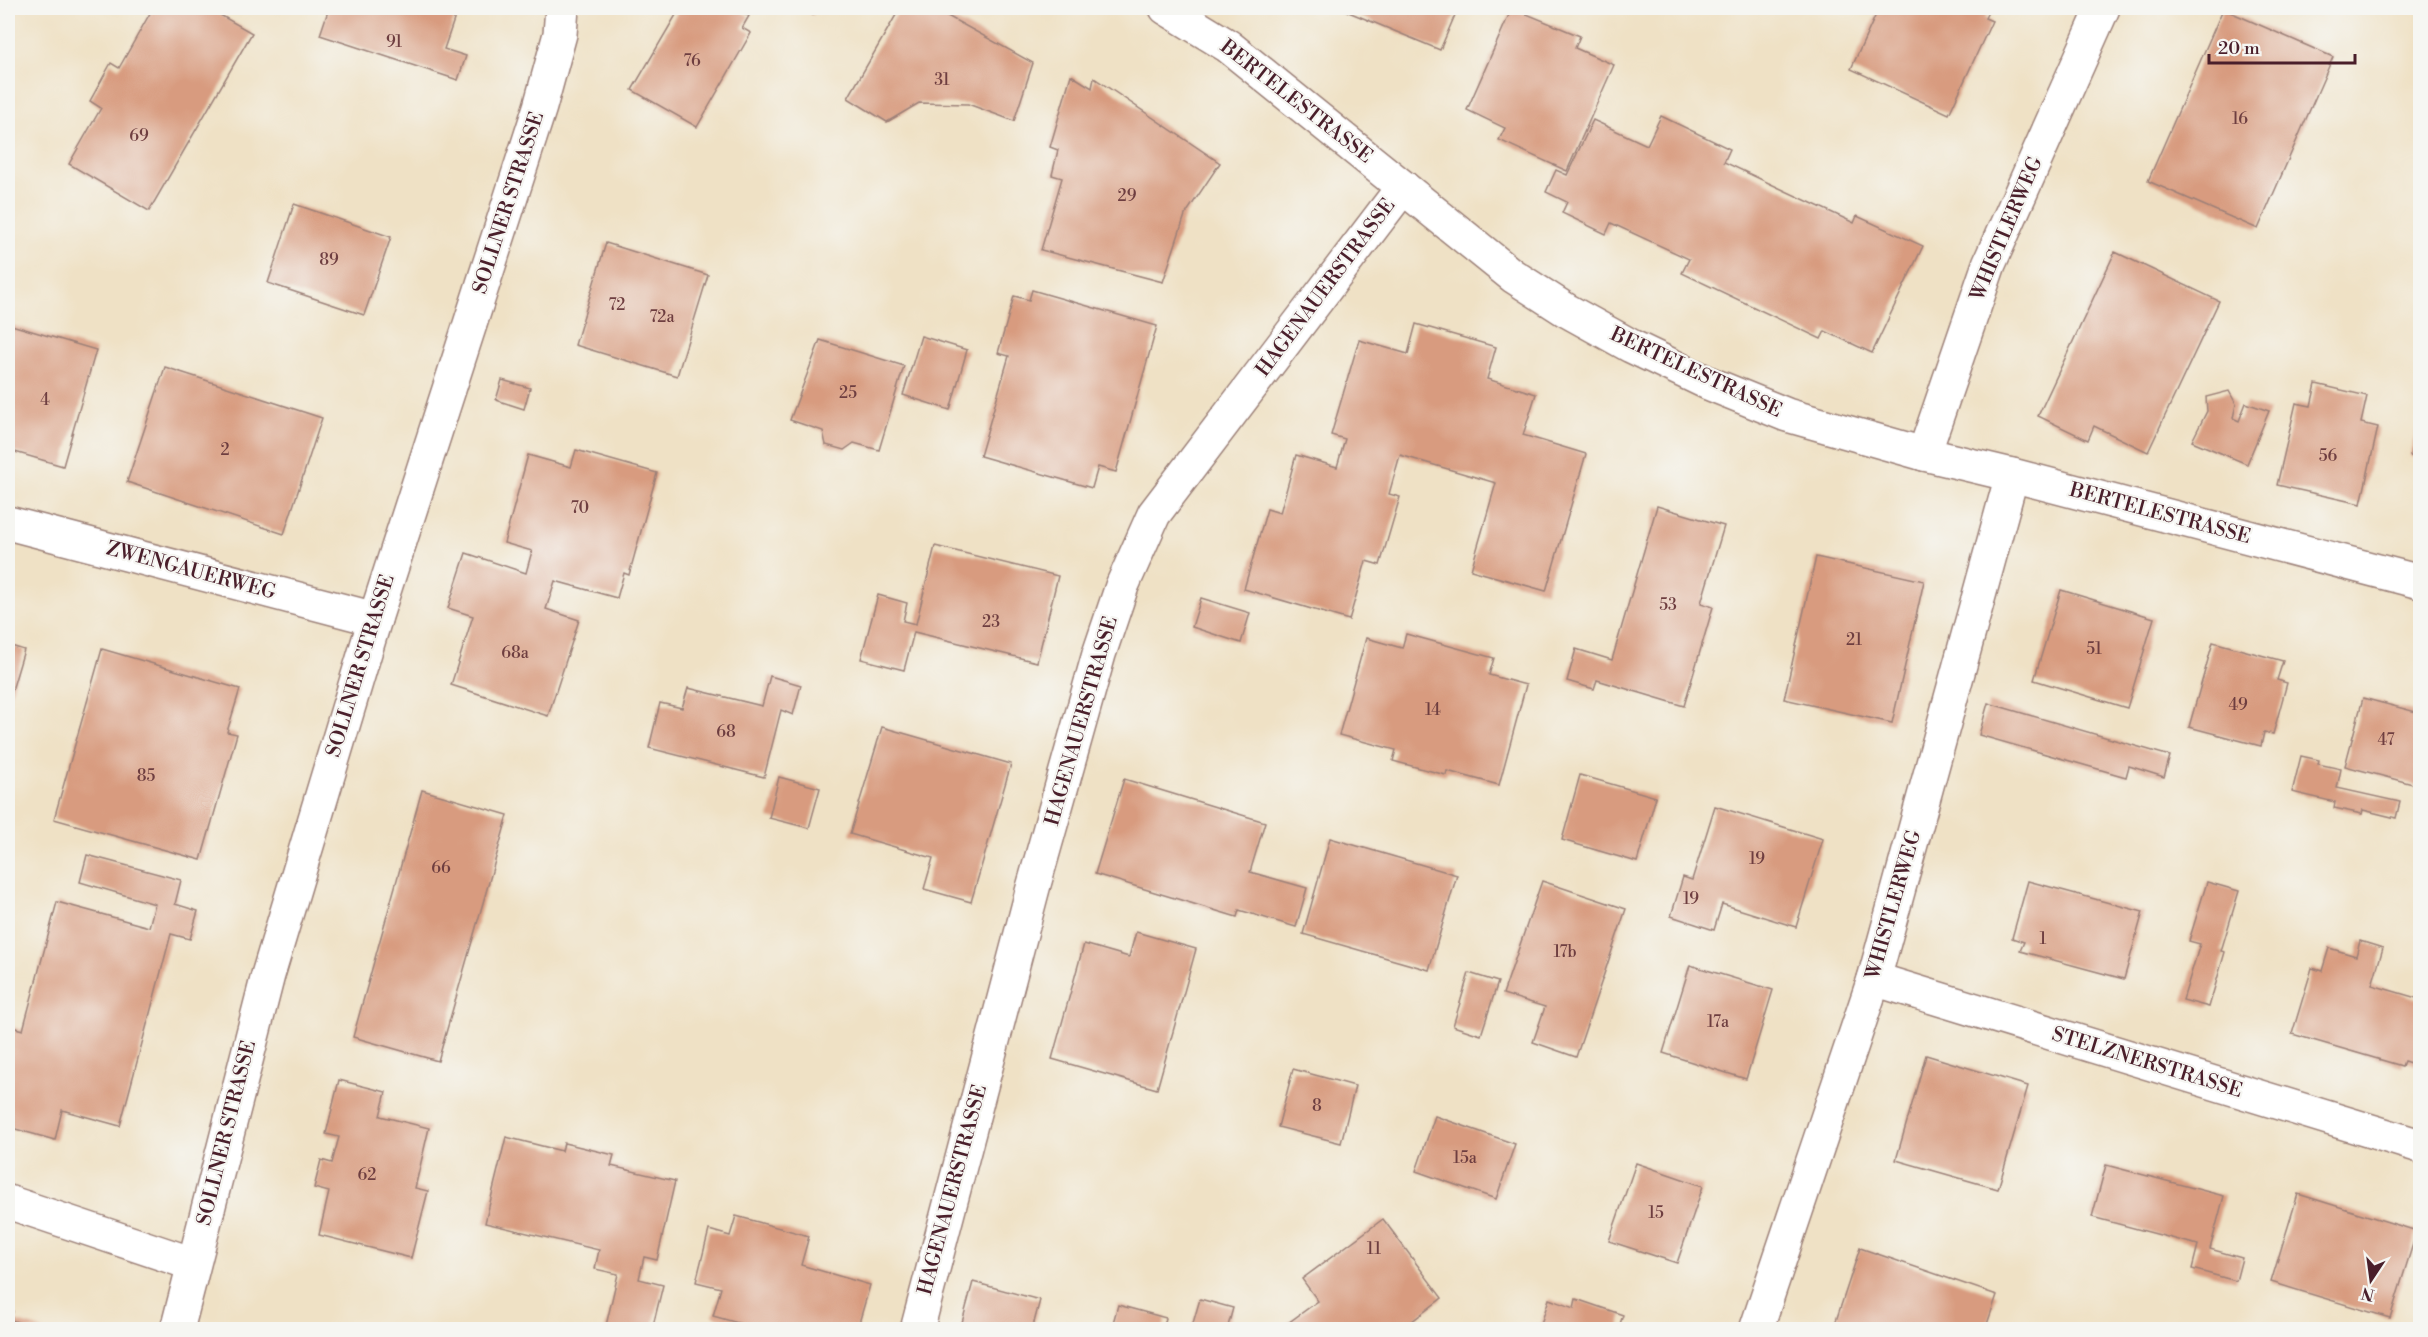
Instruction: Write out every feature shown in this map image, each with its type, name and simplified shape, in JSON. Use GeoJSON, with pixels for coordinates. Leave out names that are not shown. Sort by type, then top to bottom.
{"type":"FeatureCollection","features":[{"type":"Feature","properties":{"kind":"street","name":"SOLLNER STRASSE"},"geometry":{"type":"LineString","coordinates":[[177,1329],[268,975],[375,619],[540,108],[560,34],[562,8]]}},
{"type":"Feature","properties":{"kind":"street","name":"BERTELESTRASSE"},"geometry":{"type":"LineString","coordinates":[[1166,8],[1228,46],[1513,276],[1566,310],[1631,346],[1708,383],[1787,415],[1924,454],[2421,582]]}},
{"type":"Feature","properties":{"kind":"street","name":"WHISTLERWEG"},"geometry":{"type":"LineString","coordinates":[[1924,454],[1989,264],[2103,8]]}},
{"type":"Feature","properties":{"kind":"street","name":"HAGENAUERSTRASSE"},"geometry":{"type":"LineString","coordinates":[[917,1329],[1036,877],[1099,654],[1122,586],[1154,514],[1403,187]]}},
{"type":"Feature","properties":{"kind":"street","name":"WHISTLERWEG"},"geometry":{"type":"LineString","coordinates":[[1756,1329],[1874,979],[2012,475]]}},
{"type":"Feature","properties":{"kind":"street","name":"ZWENGAUERWEG"},"geometry":{"type":"LineString","coordinates":[[8,523],[375,619]]}},
{"type":"Feature","properties":{"kind":"street","name":"STELZNERSTRASSE"},"geometry":{"type":"LineString","coordinates":[[1874,979],[2421,1146]]}},
{"type":"Feature","properties":{"kind":"street"},"geometry":{"type":"LineString","coordinates":[[8,1202],[193,1264]]}},
{"type":"Feature","properties":{"kind":"building"},"geometry":{"type":"Polygon","coordinates":[[[153,8],[208,8],[252,33],[149,211],[69,164],[101,108],[90,101],[111,63],[119,68],[153,8]]]}},
{"type":"Feature","properties":{"kind":"building"},"geometry":{"type":"Polygon","coordinates":[[[329,8],[458,8],[444,49],[466,56],[458,80],[320,35],[329,8]]]}},
{"type":"Feature","properties":{"kind":"building"},"geometry":{"type":"Polygon","coordinates":[[[680,8],[736,8],[749,16],[742,28],[751,33],[697,127],[632,90],[680,8]]]}},
{"type":"Feature","properties":{"kind":"building"},"geometry":{"type":"Polygon","coordinates":[[[800,8],[817,8],[813,15],[800,8]]]}},
{"type":"Feature","properties":{"kind":"building"},"geometry":{"type":"Polygon","coordinates":[[[900,8],[933,8],[1033,63],[1014,121],[968,104],[919,103],[887,122],[848,98],[900,8]]]}},
{"type":"Feature","properties":{"kind":"building"},"geometry":{"type":"Polygon","coordinates":[[[1339,8],[1458,8],[1440,50],[1339,8]]]}},
{"type":"Feature","properties":{"kind":"building"},"geometry":{"type":"Polygon","coordinates":[[[1512,8],[1580,36],[1575,48],[1614,65],[1567,171],[1499,140],[1505,128],[1467,110],[1512,8]]]}},
{"type":"Feature","properties":{"kind":"building"},"geometry":{"type":"Polygon","coordinates":[[[1879,8],[1990,8],[1985,18],[1992,21],[1949,114],[1851,69],[1879,8]]]}},
{"type":"Feature","properties":{"kind":"building"},"geometry":{"type":"Polygon","coordinates":[[[2223,9],[2333,57],[2258,229],[2148,181],[2223,9]]]}},
{"type":"Feature","properties":{"kind":"building"},"geometry":{"type":"Polygon","coordinates":[[[1071,75],[1092,88],[1094,78],[1220,163],[1185,215],[1163,282],[1041,250],[1062,178],[1052,175],[1058,150],[1050,147],[1071,75]]]}},
{"type":"Feature","properties":{"kind":"building"},"geometry":{"type":"Polygon","coordinates":[[[1661,116],[1730,149],[1724,162],[1854,223],[1857,216],[1923,246],[1872,353],[1825,331],[1821,339],[1682,273],[1689,259],[1611,223],[1606,234],[1562,213],[1567,202],[1546,192],[1556,170],[1567,175],[1593,120],[1647,145],[1661,116]]]}},
{"type":"Feature","properties":{"kind":"building"},"geometry":{"type":"Polygon","coordinates":[[[294,204],[391,237],[364,315],[268,283],[294,204]]]}},
{"type":"Feature","properties":{"kind":"building"},"geometry":{"type":"Polygon","coordinates":[[[606,243],[708,275],[677,376],[575,345],[606,243]]]}},
{"type":"Feature","properties":{"kind":"building"},"geometry":{"type":"Polygon","coordinates":[[[2115,252],[2219,301],[2148,452],[2094,426],[2088,440],[2038,416],[2115,252]]]}},
{"type":"Feature","properties":{"kind":"building"},"geometry":{"type":"Polygon","coordinates":[[[1032,290],[1157,326],[1116,472],[1098,467],[1092,488],[980,456],[1009,356],[998,353],[1014,296],[1029,300],[1032,290]]]}},
{"type":"Feature","properties":{"kind":"building"},"geometry":{"type":"Polygon","coordinates":[[[8,324],[96,350],[63,466],[8,450],[8,324]]]}},
{"type":"Feature","properties":{"kind":"building"},"geometry":{"type":"Polygon","coordinates":[[[1416,324],[1496,347],[1487,379],[1536,394],[1523,435],[1586,454],[1546,591],[1471,570],[1496,483],[1400,455],[1389,494],[1400,497],[1380,565],[1366,561],[1349,620],[1244,589],[1267,509],[1280,513],[1296,455],[1337,467],[1345,439],[1331,435],[1359,340],[1408,354],[1416,324]]]}},
{"type":"Feature","properties":{"kind":"building"},"geometry":{"type":"Polygon","coordinates":[[[921,336],[967,350],[950,410],[903,395],[921,336]]]}},
{"type":"Feature","properties":{"kind":"building"},"geometry":{"type":"Polygon","coordinates":[[[820,340],[904,366],[879,450],[854,443],[844,450],[826,445],[823,431],[790,420],[820,340]]]}},
{"type":"Feature","properties":{"kind":"building"},"geometry":{"type":"Polygon","coordinates":[[[165,367],[322,418],[284,534],[127,482],[165,367]]]}},
{"type":"Feature","properties":{"kind":"building"},"geometry":{"type":"Polygon","coordinates":[[[502,380],[530,388],[524,409],[496,400],[502,380]]]}},
{"type":"Feature","properties":{"kind":"building"},"geometry":{"type":"Polygon","coordinates":[[[2316,384],[2367,396],[2361,423],[2378,427],[2361,504],[2277,485],[2296,403],[2311,406],[2316,384]]]}},
{"type":"Feature","properties":{"kind":"building"},"geometry":{"type":"Polygon","coordinates":[[[2229,391],[2236,404],[2233,418],[2239,421],[2246,403],[2269,411],[2247,464],[2192,441],[2207,411],[2206,397],[2229,391]]]}},
{"type":"Feature","properties":{"kind":"building"},"geometry":{"type":"Polygon","coordinates":[[[2420,415],[2420,459],[2410,456],[2420,415]]]}},
{"type":"Feature","properties":{"kind":"building"},"geometry":{"type":"Polygon","coordinates":[[[576,450],[657,473],[629,575],[624,573],[617,598],[555,581],[546,609],[579,620],[548,716],[451,685],[473,616],[448,608],[466,553],[526,573],[532,551],[504,543],[528,455],[571,467],[576,450]]]}},
{"type":"Feature","properties":{"kind":"building"},"geometry":{"type":"Polygon","coordinates":[[[1657,506],[1724,526],[1701,603],[1713,607],[1684,706],[1597,680],[1594,689],[1567,681],[1576,649],[1612,660],[1657,506]]]}},
{"type":"Feature","properties":{"kind":"building"},"geometry":{"type":"Polygon","coordinates":[[[935,546],[1058,576],[1037,662],[914,632],[904,670],[861,659],[878,595],[907,603],[903,621],[916,624],[935,546]]]}},
{"type":"Feature","properties":{"kind":"building"},"geometry":{"type":"Polygon","coordinates":[[[1816,557],[1924,581],[1892,723],[1784,699],[1816,557]]]}},
{"type":"Feature","properties":{"kind":"building"},"geometry":{"type":"Polygon","coordinates":[[[2061,590],[2154,618],[2127,708],[2034,680],[2061,590]]]}},
{"type":"Feature","properties":{"kind":"building"},"geometry":{"type":"Polygon","coordinates":[[[1201,598],[1250,613],[1241,643],[1192,627],[1201,598]]]}},
{"type":"Feature","properties":{"kind":"building"},"geometry":{"type":"Polygon","coordinates":[[[1406,634],[1494,658],[1489,675],[1526,685],[1499,785],[1447,771],[1446,775],[1393,761],[1396,750],[1339,735],[1366,638],[1402,648],[1406,634]]]}},
{"type":"Feature","properties":{"kind":"building"},"geometry":{"type":"Polygon","coordinates":[[[2213,642],[2283,661],[2277,680],[2287,683],[2273,734],[2264,732],[2261,746],[2189,727],[2213,642]]]}},
{"type":"Feature","properties":{"kind":"building"},"geometry":{"type":"Polygon","coordinates":[[[8,645],[24,650],[8,704],[8,645]]]}},
{"type":"Feature","properties":{"kind":"building"},"geometry":{"type":"Polygon","coordinates":[[[102,649],[240,689],[227,732],[237,734],[201,860],[54,819],[102,649]]]}},
{"type":"Feature","properties":{"kind":"building"},"geometry":{"type":"Polygon","coordinates":[[[770,676],[801,685],[793,715],[781,710],[764,777],[649,748],[660,703],[682,708],[688,688],[762,706],[770,676]]]}},
{"type":"Feature","properties":{"kind":"building"},"geometry":{"type":"Polygon","coordinates":[[[2363,698],[2420,713],[2420,786],[2345,766],[2363,698]]]}},
{"type":"Feature","properties":{"kind":"building"},"geometry":{"type":"Polygon","coordinates":[[[1988,703],[2170,756],[2164,777],[2129,766],[2126,777],[1979,735],[1988,703]]]}},
{"type":"Feature","properties":{"kind":"building"},"geometry":{"type":"Polygon","coordinates":[[[882,727],[1011,764],[971,902],[924,889],[933,858],[850,834],[882,727]]]}},
{"type":"Feature","properties":{"kind":"building"},"geometry":{"type":"Polygon","coordinates":[[[2301,756],[2319,760],[2318,764],[2341,769],[2337,788],[2400,802],[2396,818],[2363,810],[2362,814],[2334,808],[2335,802],[2292,792],[2301,756]]]}},
{"type":"Feature","properties":{"kind":"building"},"geometry":{"type":"Polygon","coordinates":[[[1580,775],[1656,797],[1637,862],[1562,840],[1580,775]]]}},
{"type":"Feature","properties":{"kind":"building"},"geometry":{"type":"Polygon","coordinates":[[[779,777],[820,788],[809,828],[769,818],[779,777]]]}},
{"type":"Feature","properties":{"kind":"building"},"geometry":{"type":"Polygon","coordinates":[[[1124,779],[1265,822],[1250,872],[1307,888],[1296,927],[1239,910],[1237,917],[1095,874],[1124,779]]]}},
{"type":"Feature","properties":{"kind":"building"},"geometry":{"type":"Polygon","coordinates":[[[422,790],[508,815],[438,1061],[353,1037],[422,790]]]}},
{"type":"Feature","properties":{"kind":"building"},"geometry":{"type":"Polygon","coordinates":[[[1715,806],[1823,839],[1796,927],[1722,904],[1714,930],[1671,916],[1683,877],[1692,880],[1715,806]]]}},
{"type":"Feature","properties":{"kind":"building"},"geometry":{"type":"Polygon","coordinates":[[[1330,838],[1457,875],[1429,970],[1303,934],[1330,838]]]}},
{"type":"Feature","properties":{"kind":"building"},"geometry":{"type":"Polygon","coordinates":[[[87,855],[181,880],[175,904],[198,911],[190,939],[171,934],[120,1126],[62,1110],[55,1140],[8,1127],[8,1026],[23,1030],[57,902],[149,927],[155,904],[80,882],[87,855]]]}},
{"type":"Feature","properties":{"kind":"building"},"geometry":{"type":"Polygon","coordinates":[[[1542,881],[1626,909],[1576,1057],[1533,1042],[1545,1007],[1503,994],[1542,881]]]}},
{"type":"Feature","properties":{"kind":"building"},"geometry":{"type":"Polygon","coordinates":[[[2028,881],[2143,912],[2124,979],[2020,951],[2024,942],[2012,938],[2028,881]]]}},
{"type":"Feature","properties":{"kind":"building"},"geometry":{"type":"Polygon","coordinates":[[[2207,882],[2239,891],[2221,951],[2225,952],[2209,1007],[2183,1000],[2200,944],[2189,941],[2207,882]]]}},
{"type":"Feature","properties":{"kind":"building"},"geometry":{"type":"Polygon","coordinates":[[[1136,932],[1196,949],[1157,1089],[1052,1059],[1084,944],[1129,957],[1136,932]]]}},
{"type":"Feature","properties":{"kind":"building"},"geometry":{"type":"Polygon","coordinates":[[[2360,941],[2383,948],[2372,985],[2420,999],[2417,1011],[2420,1012],[2420,1066],[2404,1061],[2402,1066],[2292,1034],[2312,968],[2322,971],[2329,948],[2356,956],[2360,941]]]}},
{"type":"Feature","properties":{"kind":"building"},"geometry":{"type":"Polygon","coordinates":[[[1690,965],[1773,990],[1746,1079],[1663,1053],[1690,965]]]}},
{"type":"Feature","properties":{"kind":"building"},"geometry":{"type":"Polygon","coordinates":[[[1469,973],[1498,982],[1481,1035],[1453,1026],[1469,973]]]}},
{"type":"Feature","properties":{"kind":"building"},"geometry":{"type":"Polygon","coordinates":[[[1926,1055],[2028,1086],[1998,1189],[1896,1160],[1926,1055]]]}},
{"type":"Feature","properties":{"kind":"building"},"geometry":{"type":"Polygon","coordinates":[[[1293,1069],[1355,1086],[1341,1143],[1278,1127],[1293,1069]]]}},
{"type":"Feature","properties":{"kind":"building"},"geometry":{"type":"Polygon","coordinates":[[[339,1080],[386,1092],[380,1116],[429,1128],[415,1188],[428,1191],[411,1258],[319,1235],[329,1192],[314,1188],[321,1160],[332,1163],[339,1137],[326,1134],[339,1080]]]}},
{"type":"Feature","properties":{"kind":"building"},"geometry":{"type":"Polygon","coordinates":[[[1435,1116],[1515,1144],[1496,1199],[1416,1171],[1435,1116]]]}},
{"type":"Feature","properties":{"kind":"building"},"geometry":{"type":"Polygon","coordinates":[[[506,1137],[562,1151],[564,1143],[614,1155],[611,1166],[675,1181],[657,1260],[644,1257],[639,1279],[663,1285],[652,1330],[605,1330],[618,1274],[595,1269],[599,1250],[485,1223],[506,1137]]]}},
{"type":"Feature","properties":{"kind":"building"},"geometry":{"type":"Polygon","coordinates":[[[1636,1163],[1703,1186],[1677,1263],[1609,1241],[1636,1163]]]}},
{"type":"Feature","properties":{"kind":"building"},"geometry":{"type":"Polygon","coordinates":[[[2106,1165],[2224,1196],[2210,1249],[2242,1258],[2236,1281],[2192,1269],[2198,1245],[2092,1217],[2106,1165]]]}},
{"type":"Feature","properties":{"kind":"building"},"geometry":{"type":"Polygon","coordinates":[[[2298,1194],[2417,1231],[2390,1318],[2271,1282],[2298,1194]]]}},
{"type":"Feature","properties":{"kind":"building"},"geometry":{"type":"Polygon","coordinates":[[[736,1216],[809,1236],[801,1265],[870,1285],[857,1330],[763,1330],[713,1316],[721,1288],[696,1282],[709,1230],[730,1236],[736,1216]]]}},
{"type":"Feature","properties":{"kind":"building"},"geometry":{"type":"Polygon","coordinates":[[[1383,1219],[1442,1298],[1411,1322],[1417,1330],[1287,1330],[1284,1326],[1318,1301],[1302,1279],[1383,1219]]]}},
{"type":"Feature","properties":{"kind":"building"},"geometry":{"type":"Polygon","coordinates":[[[1860,1248],[1997,1295],[1985,1330],[1833,1330],[1860,1248]]]}},
{"type":"Feature","properties":{"kind":"building"},"geometry":{"type":"Polygon","coordinates":[[[973,1282],[1040,1300],[1032,1330],[960,1330],[973,1282]]]}},
{"type":"Feature","properties":{"kind":"building"},"geometry":{"type":"Polygon","coordinates":[[[1200,1299],[1233,1308],[1227,1330],[1191,1330],[1200,1299]]]}},
{"type":"Feature","properties":{"kind":"building"},"geometry":{"type":"Polygon","coordinates":[[[1549,1299],[1574,1308],[1576,1299],[1623,1315],[1619,1327],[1624,1330],[1539,1330],[1549,1299]]]}},
{"type":"Feature","properties":{"kind":"building"},"geometry":{"type":"Polygon","coordinates":[[[1118,1305],[1166,1318],[1163,1330],[1111,1330],[1118,1305]]]}},
{"type":"Feature","properties":{"kind":"building"},"geometry":{"type":"Polygon","coordinates":[[[8,1310],[13,1311],[11,1320],[44,1330],[8,1330],[8,1310]]]}}]}
